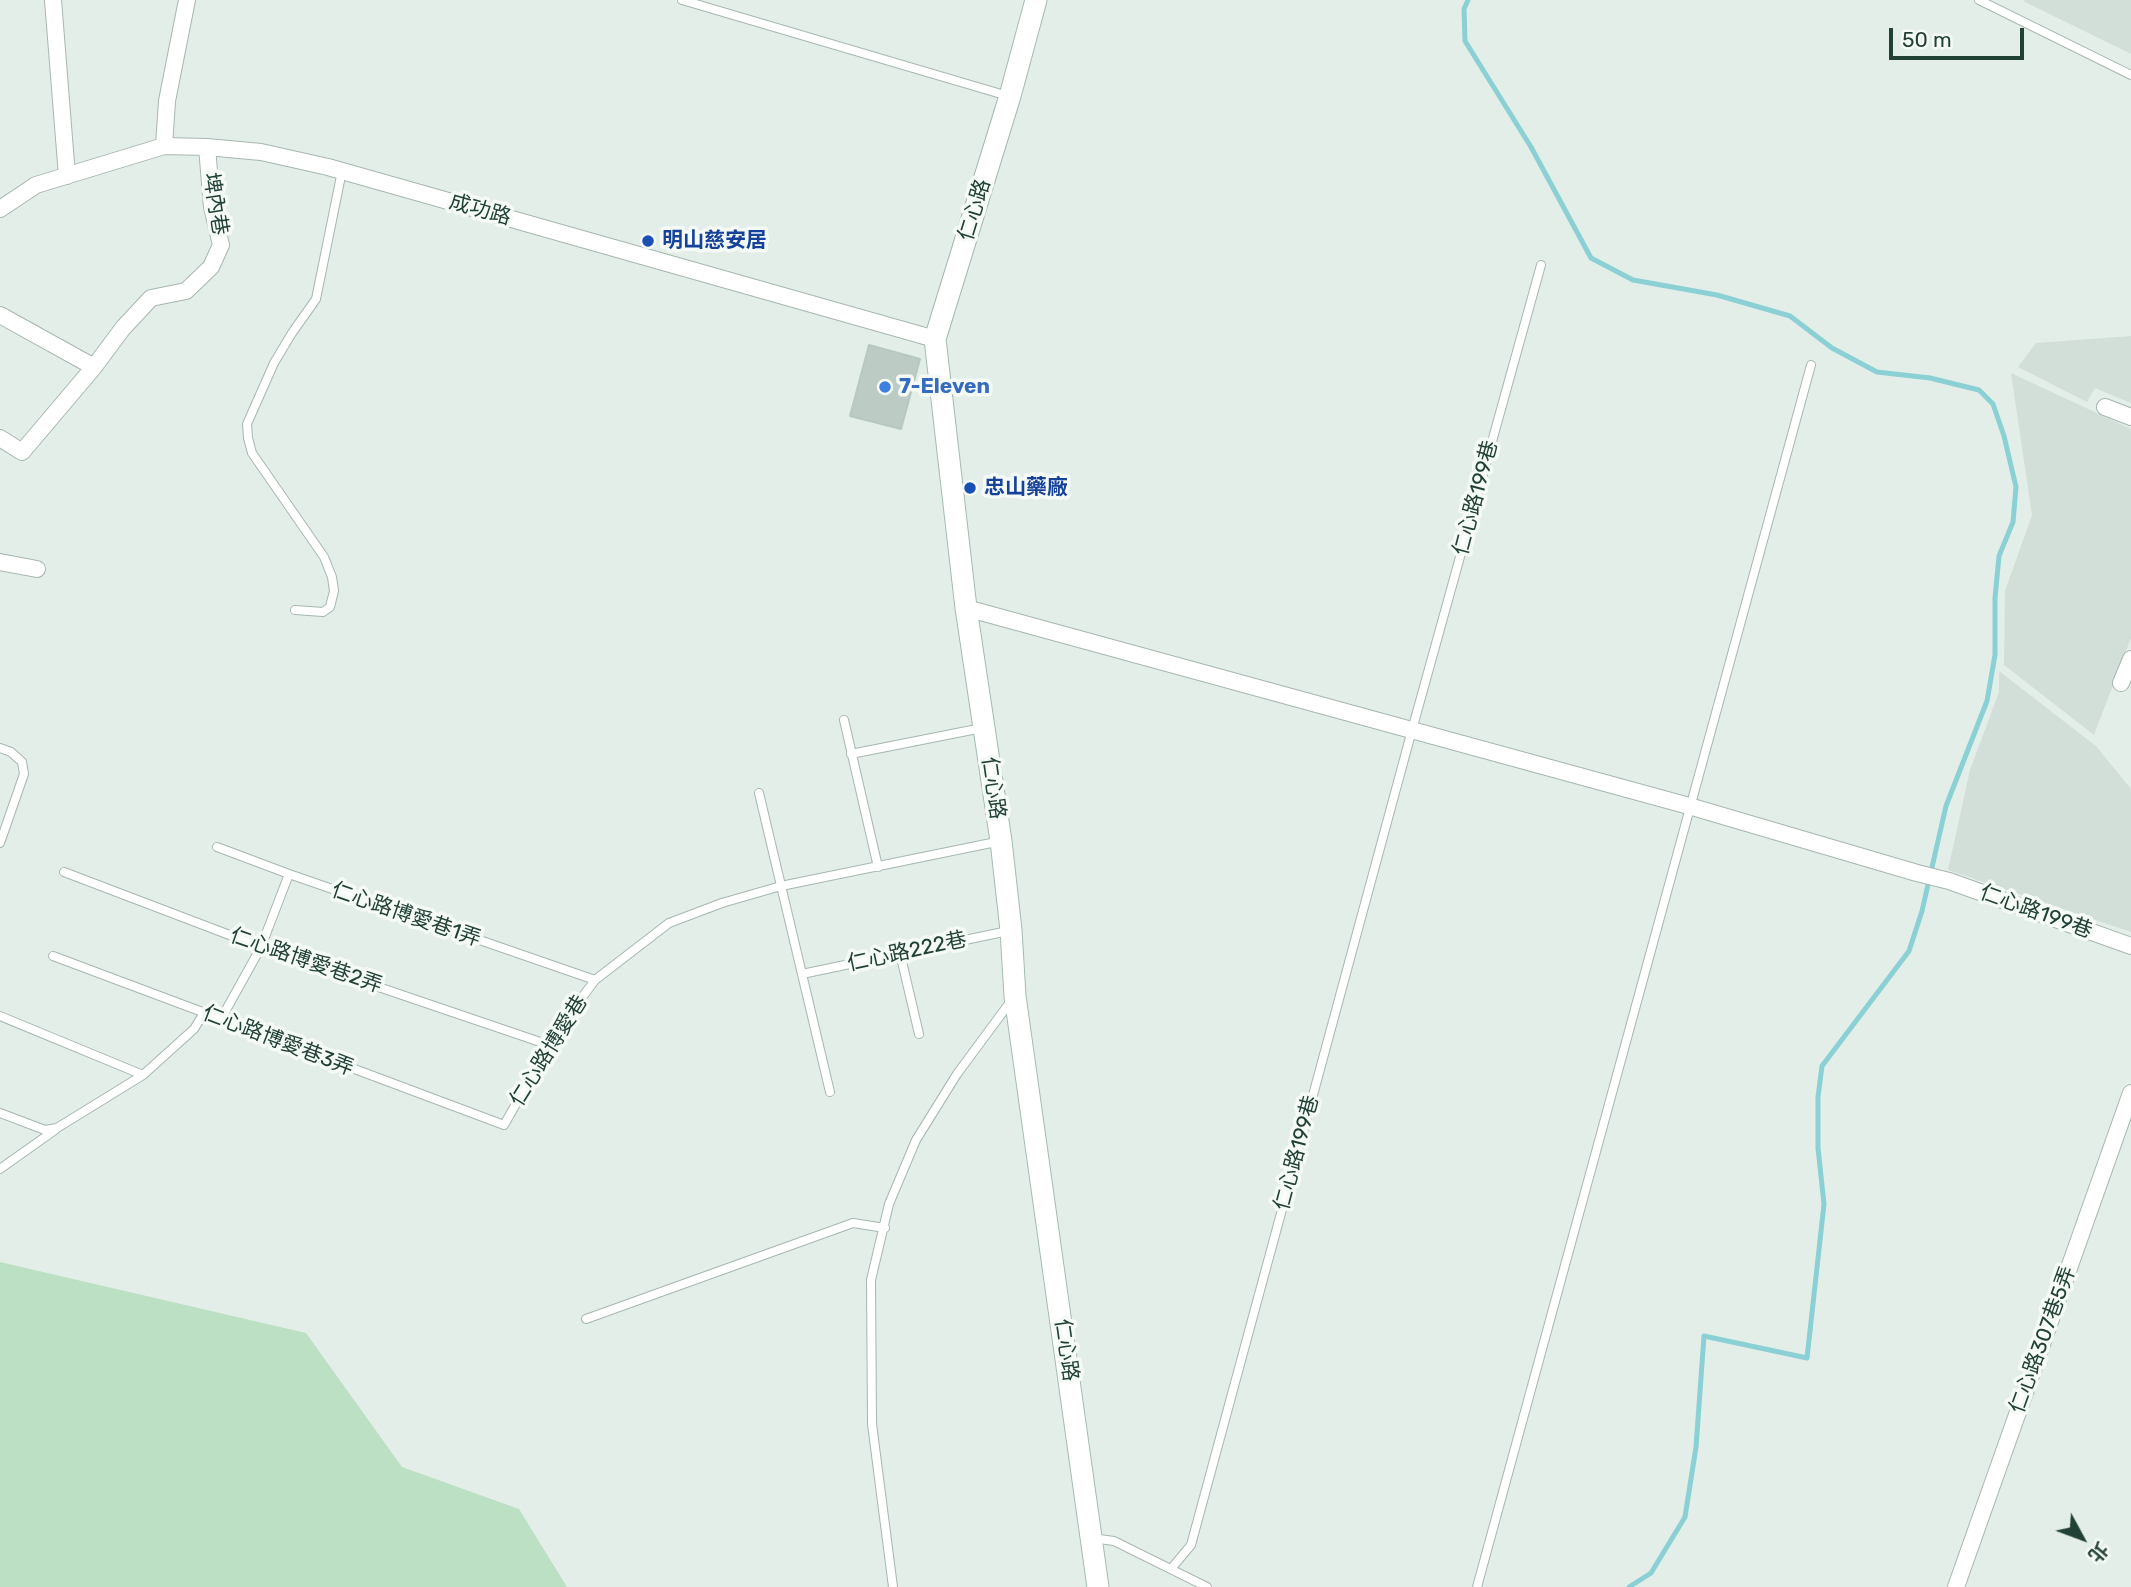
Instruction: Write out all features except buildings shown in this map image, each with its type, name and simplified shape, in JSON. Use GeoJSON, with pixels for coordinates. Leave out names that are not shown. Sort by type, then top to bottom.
{"type":"FeatureCollection","features":[{"type":"Feature","properties":{"kind":"street"},"geometry":{"type":"LineString","coordinates":[[53,0],[67,176]]}},
{"type":"Feature","properties":{"kind":"street"},"geometry":{"type":"LineString","coordinates":[[0,209],[36,185],[164,146],[167,101],[187,0]]}},
{"type":"Feature","properties":{"kind":"street","name":"仁心路"},"geometry":{"type":"LineString","coordinates":[[1036,0],[1010,96],[934,339],[966,608],[1001,841],[1015,996],[1098,1587]]}},
{"type":"Feature","properties":{"kind":"street","name":"成功路"},"geometry":{"type":"LineString","coordinates":[[164,146],[261,152],[342,171],[934,339]]}},
{"type":"Feature","properties":{"kind":"street","name":"埤內巷"},"geometry":{"type":"LineString","coordinates":[[0,438],[22,452],[123,328],[151,298],[186,291],[211,267],[221,245],[212,206],[207,147]]}},
{"type":"Feature","properties":{"kind":"street"},"geometry":{"type":"LineString","coordinates":[[0,315],[94,366]]}},
{"type":"Feature","properties":{"kind":"street"},"geometry":{"type":"LineString","coordinates":[[2105,407],[2131,417]]}},
{"type":"Feature","properties":{"kind":"street"},"geometry":{"type":"LineString","coordinates":[[0,562],[37,569]]}},
{"type":"Feature","properties":{"kind":"street"},"geometry":{"type":"LineString","coordinates":[[966,608],[1689,806]]}},
{"type":"Feature","properties":{"kind":"street"},"geometry":{"type":"LineString","coordinates":[[2121,683],[2131,659]]}},
{"type":"Feature","properties":{"kind":"street","name":"仁心路199巷"},"geometry":{"type":"LineString","coordinates":[[1689,806],[1942,879],[2131,946]]}},
{"type":"Feature","properties":{"kind":"street","name":"仁心路307巷5弄"},"geometry":{"type":"LineString","coordinates":[[1956,1587],[2131,1093]]}},
{"type":"Feature","properties":{"kind":"lane"},"geometry":{"type":"LineString","coordinates":[[682,0],[1010,96]]}},
{"type":"Feature","properties":{"kind":"lane"},"geometry":{"type":"LineString","coordinates":[[1979,0],[2131,75]]}},
{"type":"Feature","properties":{"kind":"lane"},"geometry":{"type":"LineString","coordinates":[[295,610],[323,612],[330,607],[334,591],[332,577],[324,557],[252,453],[247,424],[274,363],[316,299],[342,171]]}},
{"type":"Feature","properties":{"kind":"lane","name":"仁心路199巷"},"geometry":{"type":"LineString","coordinates":[[1171,1569],[1191,1545],[1541,265]]}},
{"type":"Feature","properties":{"kind":"lane"},"geometry":{"type":"LineString","coordinates":[[1477,1587],[1811,365]]}},
{"type":"Feature","properties":{"kind":"lane"},"geometry":{"type":"LineString","coordinates":[[844,720],[878,867]]}},
{"type":"Feature","properties":{"kind":"lane"},"geometry":{"type":"LineString","coordinates":[[852,754],[984,727]]}},
{"type":"Feature","properties":{"kind":"lane"},"geometry":{"type":"LineString","coordinates":[[0,748],[11,751],[22,762],[24,774],[0,844]]}},
{"type":"Feature","properties":{"kind":"lane"},"geometry":{"type":"LineString","coordinates":[[758,793],[830,1092]]}},
{"type":"Feature","properties":{"kind":"lane","name":"仁心路博愛巷"},"geometry":{"type":"LineString","coordinates":[[504,1125],[549,1045],[595,980],[669,923],[722,903],[781,886],[1001,841]]}},
{"type":"Feature","properties":{"kind":"lane","name":"仁心路博愛巷1弄"},"geometry":{"type":"LineString","coordinates":[[217,847],[595,980]]}},
{"type":"Feature","properties":{"kind":"lane","name":"仁心路博愛巷2弄"},"geometry":{"type":"LineString","coordinates":[[64,872],[261,947],[549,1045]]}},
{"type":"Feature","properties":{"kind":"lane"},"geometry":{"type":"LineString","coordinates":[[221,1019],[261,947],[289,874]]}},
{"type":"Feature","properties":{"kind":"lane","name":"仁心路222巷"},"geometry":{"type":"LineString","coordinates":[[802,974],[1011,930]]}},
{"type":"Feature","properties":{"kind":"lane"},"geometry":{"type":"LineString","coordinates":[[900,953],[919,1034]]}},
{"type":"Feature","properties":{"kind":"lane","name":"仁心路博愛巷3弄"},"geometry":{"type":"LineString","coordinates":[[53,956],[504,1125]]}},
{"type":"Feature","properties":{"kind":"lane"},"geometry":{"type":"LineString","coordinates":[[893,1587],[872,1424],[872,1280],[889,1204],[916,1140],[957,1074],[1015,996]]}},
{"type":"Feature","properties":{"kind":"lane"},"geometry":{"type":"LineString","coordinates":[[0,1169],[57,1128],[143,1075],[194,1029],[204,1013]]}},
{"type":"Feature","properties":{"kind":"lane"},"geometry":{"type":"LineString","coordinates":[[2,1018],[143,1075]]}},
{"type":"Feature","properties":{"kind":"lane"},"geometry":{"type":"LineString","coordinates":[[0,1112],[46,1130],[57,1128]]}},
{"type":"Feature","properties":{"kind":"lane"},"geometry":{"type":"LineString","coordinates":[[586,1319],[853,1223],[885,1228]]}},
{"type":"Feature","properties":{"kind":"lane"},"geometry":{"type":"LineString","coordinates":[[1092,1538],[1114,1541],[1207,1587]]}},
{"type":"Feature","properties":{"kind":"shaded area"},"geometry":{"type":"Polygon","coordinates":[[[2131,0],[2131,54],[2023,1],[2131,0]]]}},
{"type":"Feature","properties":{"kind":"shaded area"},"geometry":{"type":"Polygon","coordinates":[[[2131,336],[2131,403],[2095,388],[2087,402],[2018,367],[2036,343],[2131,336]]]}},
{"type":"Feature","properties":{"kind":"shaded area"},"geometry":{"type":"Polygon","coordinates":[[[2011,373],[2131,429],[2131,638],[2094,735],[2004,665],[2005,591],[2032,515],[2011,373]]]}},
{"type":"Feature","properties":{"kind":"shaded area"},"geometry":{"type":"Polygon","coordinates":[[[1999,671],[2096,746],[2131,789],[2131,932],[1948,870],[1970,770],[1999,692],[1999,671]]]}},
{"type":"Feature","properties":{"kind":"green space"},"geometry":{"type":"Polygon","coordinates":[[[0,1262],[306,1333],[402,1467],[519,1509],[567,1587],[0,1587],[0,1262]]]}},
{"type":"Feature","properties":{"kind":"waterway"},"geometry":{"type":"LineString","coordinates":[[1468,0],[1464,9],[1465,41],[1531,147],[1591,258],[1633,280],[1717,295],[1790,316],[1832,348],[1877,372],[1930,378],[1979,390],[1993,404],[2016,487],[2013,522],[1999,556],[1995,598],[1995,655],[1987,701],[1946,806],[1922,911],[1909,951],[1822,1066],[1818,1097],[1818,1148],[1824,1204],[1807,1358],[1704,1336],[1696,1447],[1685,1517],[1651,1573],[1629,1587]]}},
{"type":"Feature","properties":{"kind":"place","name":"明山慈安居"},"geometry":{"type":"Point","coordinates":[648,241]}},
{"type":"Feature","properties":{"kind":"place","name":"7-Eleven"},"geometry":{"type":"Point","coordinates":[885,387]}},
{"type":"Feature","properties":{"kind":"place","name":"忠山藥廠"},"geometry":{"type":"Point","coordinates":[970,488]}}]}
